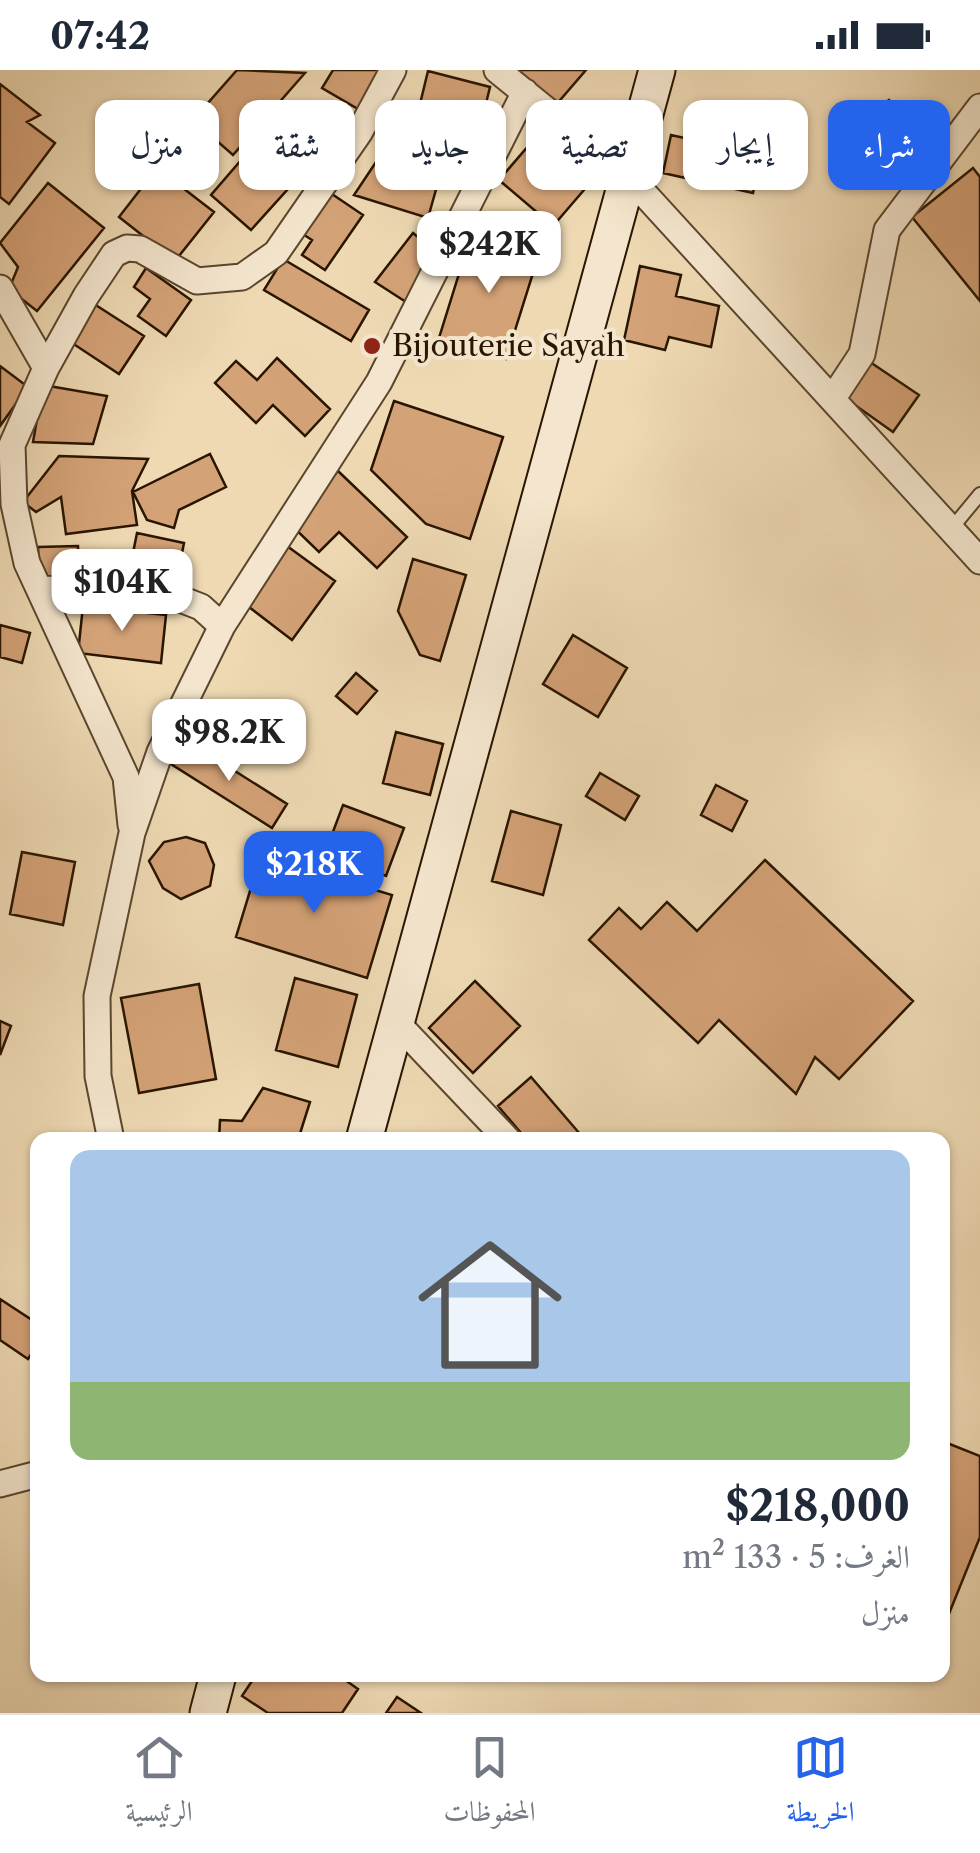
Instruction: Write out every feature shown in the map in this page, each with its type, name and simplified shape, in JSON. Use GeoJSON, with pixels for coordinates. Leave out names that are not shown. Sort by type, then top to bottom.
{"type":"FeatureCollection","features":[{"type":"Feature","properties":{"kind":"street"},"geometry":{"type":"LineString","coordinates":[[132,833],[126,776],[20,537],[12,445],[46,368],[114,254],[127,248],[140,249],[197,281],[242,277],[276,253],[359,133],[393,70]]}},
{"type":"Feature","properties":{"kind":"street"},"geometry":{"type":"LineString","coordinates":[[497,70],[536,100]]}},
{"type":"Feature","properties":{"kind":"street"},"geometry":{"type":"LineString","coordinates":[[649,100],[657,70]]}},
{"type":"Feature","properties":{"kind":"street"},"geometry":{"type":"LineString","coordinates":[[109,1132],[98,1076],[96,996],[132,833],[160,752],[222,626],[379,382],[526,92]]}},
{"type":"Feature","properties":{"kind":"street"},"geometry":{"type":"LineString","coordinates":[[834,398],[862,354],[888,230],[980,108]]}},
{"type":"Feature","properties":{"kind":"street"},"geometry":{"type":"LineString","coordinates":[[366,1132],[625,190]]}},
{"type":"Feature","properties":{"kind":"street"},"geometry":{"type":"LineString","coordinates":[[641,190],[980,561]]}},
{"type":"Feature","properties":{"kind":"street"},"geometry":{"type":"LineString","coordinates":[[0,288],[46,368]]}},
{"type":"Feature","properties":{"kind":"street"},"geometry":{"type":"LineString","coordinates":[[40,589],[165,593],[201,606],[222,626]]}},
{"type":"Feature","properties":{"kind":"street"},"geometry":{"type":"LineString","coordinates":[[396,1022],[500,1132]]}},
{"type":"Feature","properties":{"kind":"street"},"geometry":{"type":"LineString","coordinates":[[0,1484],[30,1476]]}},
{"type":"Feature","properties":{"kind":"street"},"geometry":{"type":"LineString","coordinates":[[208,1713],[216,1682]]}},
{"type":"Feature","properties":{"kind":"lane"},"geometry":{"type":"LineString","coordinates":[[952,528],[980,494]]}},
{"type":"Feature","properties":{"kind":"building"},"geometry":{"type":"Polygon","coordinates":[[[237,70],[305,73],[281,100],[239,100],[239,148],[233,155],[219,143],[219,100],[211,100],[237,70]]]}},
{"type":"Feature","properties":{"kind":"building"},"geometry":{"type":"Polygon","coordinates":[[[333,70],[379,70],[358,109],[355,100],[343,100],[322,88],[333,70]]]}},
{"type":"Feature","properties":{"kind":"building"},"geometry":{"type":"Polygon","coordinates":[[[513,70],[586,70],[560,100],[548,100],[513,70]]]}},
{"type":"Feature","properties":{"kind":"building"},"geometry":{"type":"Polygon","coordinates":[[[428,71],[490,87],[487,100],[421,100],[428,71]]]}},
{"type":"Feature","properties":{"kind":"building"},"geometry":{"type":"Polygon","coordinates":[[[0,84],[40,115],[27,122],[55,143],[9,204],[0,197],[0,84]]]}},
{"type":"Feature","properties":{"kind":"building"},"geometry":{"type":"Polygon","coordinates":[[[671,135],[683,138],[683,177],[663,173],[671,135]]]}},
{"type":"Feature","properties":{"kind":"building"},"geometry":{"type":"Polygon","coordinates":[[[526,149],[526,190],[584,190],[553,226],[506,186],[506,172],[526,149]]]}},
{"type":"Feature","properties":{"kind":"building"},"geometry":{"type":"Polygon","coordinates":[[[239,163],[239,190],[287,190],[251,230],[211,195],[239,163]]]}},
{"type":"Feature","properties":{"kind":"building"},"geometry":{"type":"Polygon","coordinates":[[[375,164],[375,190],[436,190],[428,218],[354,195],[375,164]]]}},
{"type":"Feature","properties":{"kind":"building"},"geometry":{"type":"Polygon","coordinates":[[[973,168],[980,177],[980,301],[912,217],[973,168]]]}},
{"type":"Feature","properties":{"kind":"building"},"geometry":{"type":"Polygon","coordinates":[[[48,183],[104,228],[37,311],[9,289],[18,267],[0,243],[48,183]]]}},
{"type":"Feature","properties":{"kind":"building"},"geometry":{"type":"Polygon","coordinates":[[[140,190],[186,190],[214,212],[175,261],[119,217],[140,190]]]}},
{"type":"Feature","properties":{"kind":"building"},"geometry":{"type":"Polygon","coordinates":[[[326,190],[363,215],[325,270],[302,255],[312,240],[298,231],[326,190]]]}},
{"type":"Feature","properties":{"kind":"building"},"geometry":{"type":"Polygon","coordinates":[[[472,232],[539,254],[506,359],[439,338],[472,232]]]}},
{"type":"Feature","properties":{"kind":"building"},"geometry":{"type":"Polygon","coordinates":[[[413,233],[435,251],[406,302],[375,282],[413,233]]]}},
{"type":"Feature","properties":{"kind":"building"},"geometry":{"type":"Polygon","coordinates":[[[283,259],[369,310],[351,341],[264,290],[283,259]]]}},
{"type":"Feature","properties":{"kind":"building"},"geometry":{"type":"Polygon","coordinates":[[[640,266],[681,275],[676,296],[719,306],[711,347],[669,337],[665,350],[624,340],[640,266]]]}},
{"type":"Feature","properties":{"kind":"building"},"geometry":{"type":"Polygon","coordinates":[[[146,268],[191,300],[166,336],[138,316],[150,299],[134,287],[146,268]]]}},
{"type":"Feature","properties":{"kind":"building"},"geometry":{"type":"Polygon","coordinates":[[[91,302],[144,336],[119,374],[66,339],[91,302]]]}},
{"type":"Feature","properties":{"kind":"building"},"geometry":{"type":"Polygon","coordinates":[[[277,358],[330,409],[305,436],[273,405],[256,423],[215,383],[236,361],[257,380],[277,358]]]}},
{"type":"Feature","properties":{"kind":"building"},"geometry":{"type":"Polygon","coordinates":[[[870,362],[919,395],[893,432],[845,398],[870,362]]]}},
{"type":"Feature","properties":{"kind":"building"},"geometry":{"type":"Polygon","coordinates":[[[0,366],[28,387],[0,426],[0,366]]]}},
{"type":"Feature","properties":{"kind":"building"},"geometry":{"type":"Polygon","coordinates":[[[43,385],[107,396],[93,444],[33,442],[43,385]]]}},
{"type":"Feature","properties":{"kind":"building"},"geometry":{"type":"Polygon","coordinates":[[[394,401],[503,437],[470,539],[426,524],[371,470],[394,401]]]}},
{"type":"Feature","properties":{"kind":"building"},"geometry":{"type":"Polygon","coordinates":[[[210,454],[226,487],[179,510],[174,528],[147,520],[133,492],[210,454]]]}},
{"type":"Feature","properties":{"kind":"building"},"geometry":{"type":"Polygon","coordinates":[[[59,456],[148,459],[132,491],[137,525],[66,534],[61,497],[36,512],[23,502],[59,456]]]}},
{"type":"Feature","properties":{"kind":"building"},"geometry":{"type":"Polygon","coordinates":[[[338,471],[407,537],[377,568],[339,532],[319,552],[289,523],[338,471]]]}},
{"type":"Feature","properties":{"kind":"building"},"geometry":{"type":"Polygon","coordinates":[[[137,533],[184,543],[175,588],[128,578],[137,533]]]}},
{"type":"Feature","properties":{"kind":"building"},"geometry":{"type":"Polygon","coordinates":[[[78,546],[79,581],[39,581],[38,547],[78,546]]]}},
{"type":"Feature","properties":{"kind":"building"},"geometry":{"type":"Polygon","coordinates":[[[287,546],[335,581],[292,640],[245,604],[287,546]]]}},
{"type":"Feature","properties":{"kind":"building"},"geometry":{"type":"Polygon","coordinates":[[[413,559],[466,575],[440,661],[420,655],[398,611],[413,559]]]}},
{"type":"Feature","properties":{"kind":"building"},"geometry":{"type":"Polygon","coordinates":[[[83,606],[166,615],[161,663],[78,653],[83,606]]]}},
{"type":"Feature","properties":{"kind":"building"},"geometry":{"type":"Polygon","coordinates":[[[0,625],[30,633],[22,663],[0,657],[0,625]]]}},
{"type":"Feature","properties":{"kind":"building"},"geometry":{"type":"Polygon","coordinates":[[[573,635],[627,668],[598,717],[543,684],[573,635]]]}},
{"type":"Feature","properties":{"kind":"building"},"geometry":{"type":"Polygon","coordinates":[[[356,673],[377,691],[357,714],[336,696],[356,673]]]}},
{"type":"Feature","properties":{"kind":"building"},"geometry":{"type":"Polygon","coordinates":[[[396,732],[443,744],[430,795],[383,783],[396,732]]]}},
{"type":"Feature","properties":{"kind":"building"},"geometry":{"type":"Polygon","coordinates":[[[186,740],[287,804],[272,828],[171,764],[186,740]]]}},
{"type":"Feature","properties":{"kind":"building"},"geometry":{"type":"Polygon","coordinates":[[[600,773],[639,796],[625,820],[586,796],[600,773]]]}},
{"type":"Feature","properties":{"kind":"building"},"geometry":{"type":"Polygon","coordinates":[[[716,785],[747,801],[732,831],[701,815],[716,785]]]}},
{"type":"Feature","properties":{"kind":"building"},"geometry":{"type":"Polygon","coordinates":[[[343,805],[404,828],[386,876],[325,853],[343,805]]]}},
{"type":"Feature","properties":{"kind":"building"},"geometry":{"type":"Polygon","coordinates":[[[511,811],[561,825],[543,895],[492,881],[511,811]]]}},
{"type":"Feature","properties":{"kind":"building"},"geometry":{"type":"Polygon","coordinates":[[[186,837],[205,843],[214,865],[210,886],[181,899],[163,888],[149,861],[164,842],[186,837]]]}},
{"type":"Feature","properties":{"kind":"building"},"geometry":{"type":"Polygon","coordinates":[[[22,852],[75,862],[63,925],[10,914],[22,852]]]}},
{"type":"Feature","properties":{"kind":"building"},"geometry":{"type":"Polygon","coordinates":[[[261,855],[392,895],[367,978],[236,937],[261,855]]]}},
{"type":"Feature","properties":{"kind":"building"},"geometry":{"type":"Polygon","coordinates":[[[765,860],[913,1001],[839,1079],[815,1057],[796,1094],[719,1020],[698,1043],[589,940],[619,908],[641,929],[667,902],[697,931],[765,860]]]}},
{"type":"Feature","properties":{"kind":"building"},"geometry":{"type":"Polygon","coordinates":[[[295,978],[357,995],[338,1067],[276,1050],[295,978]]]}},
{"type":"Feature","properties":{"kind":"building"},"geometry":{"type":"Polygon","coordinates":[[[475,981],[520,1026],[473,1073],[429,1028],[475,981]]]}},
{"type":"Feature","properties":{"kind":"building"},"geometry":{"type":"Polygon","coordinates":[[[199,984],[216,1079],[139,1093],[121,998],[199,984]]]}},
{"type":"Feature","properties":{"kind":"building"},"geometry":{"type":"Polygon","coordinates":[[[0,1021],[11,1026],[0,1055],[0,1021]]]}},
{"type":"Feature","properties":{"kind":"building"},"geometry":{"type":"Polygon","coordinates":[[[531,1077],[578,1132],[520,1132],[498,1106],[531,1077]]]}},
{"type":"Feature","properties":{"kind":"building"},"geometry":{"type":"Polygon","coordinates":[[[263,1088],[310,1102],[301,1132],[219,1132],[220,1120],[242,1121],[263,1088]]]}},
{"type":"Feature","properties":{"kind":"building"},"geometry":{"type":"Polygon","coordinates":[[[0,1299],[30,1319],[30,1356],[28,1359],[0,1340],[0,1299]]]}},
{"type":"Feature","properties":{"kind":"building"},"geometry":{"type":"Polygon","coordinates":[[[950,1444],[980,1456],[980,1537],[950,1611],[950,1444]]]}},
{"type":"Feature","properties":{"kind":"building"},"geometry":{"type":"Polygon","coordinates":[[[251,1682],[348,1682],[358,1689],[342,1713],[268,1713],[242,1696],[251,1682]]]}},
{"type":"Feature","properties":{"kind":"building"},"geometry":{"type":"Polygon","coordinates":[[[397,1697],[421,1713],[386,1713],[397,1697]]]}},
{"type":"Feature","properties":{"kind":"place","name":"Bijouterie Sayah"},"geometry":{"type":"Point","coordinates":[372,346]}}]}
